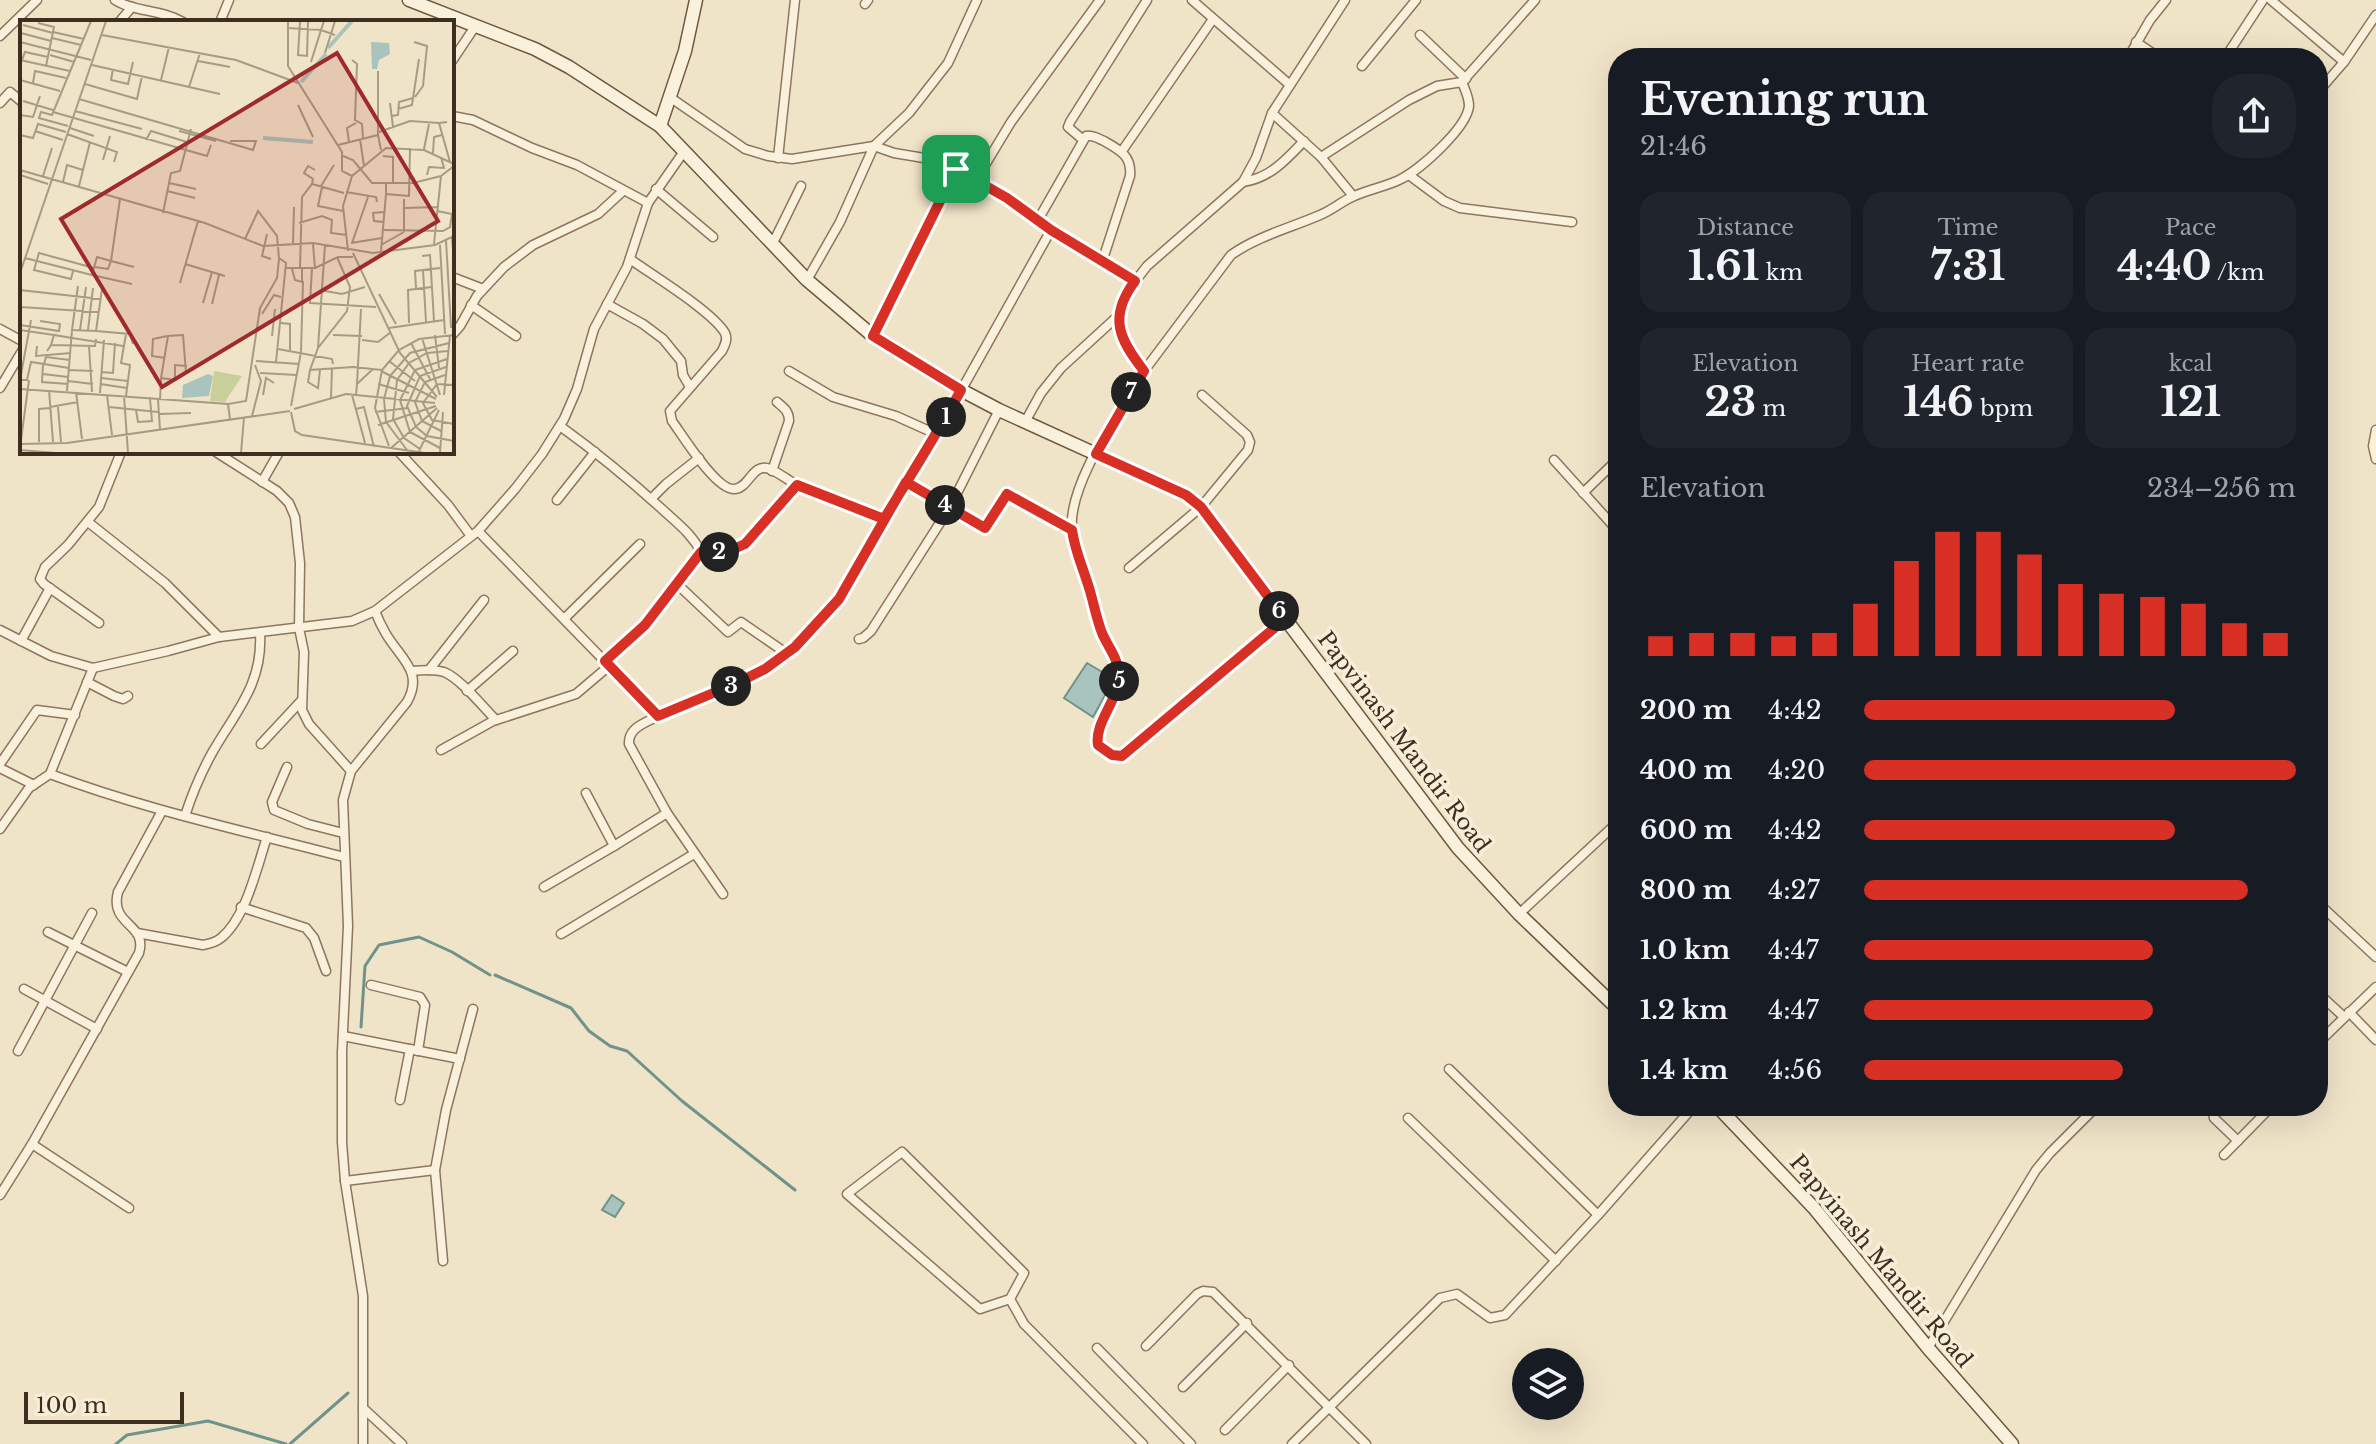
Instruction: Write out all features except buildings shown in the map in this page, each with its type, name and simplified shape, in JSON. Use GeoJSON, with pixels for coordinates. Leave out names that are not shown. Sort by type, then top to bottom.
{"type":"FeatureCollection","features":[{"type":"Feature","properties":{"kind":"street"},"geometry":{"type":"LineString","coordinates":[[0,36],[37,0]]}},
{"type":"Feature","properties":{"kind":"street"},"geometry":{"type":"LineString","coordinates":[[115,0],[124,6],[180,20]]}},
{"type":"Feature","properties":{"kind":"street"},"geometry":{"type":"LineString","coordinates":[[221,20],[229,0]]}},
{"type":"Feature","properties":{"kind":"street","name":"Papvinash Mandir Road"},"geometry":{"type":"LineString","coordinates":[[409,0],[535,49],[569,67],[660,126],[807,280],[873,336],[999,410],[1186,495],[1201,507],[1458,848],[1519,914],[1608,999]]}},
{"type":"Feature","properties":{"kind":"street"},"geometry":{"type":"LineString","coordinates":[[660,126],[685,51],[696,0]]}},
{"type":"Feature","properties":{"kind":"street"},"geometry":{"type":"LineString","coordinates":[[778,158],[795,0]]}},
{"type":"Feature","properties":{"kind":"street"},"geometry":{"type":"LineString","coordinates":[[807,280],[840,222],[874,146],[909,113],[948,63],[977,0]]}},
{"type":"Feature","properties":{"kind":"street"},"geometry":{"type":"LineString","coordinates":[[976,180],[1011,122],[1100,0]]}},
{"type":"Feature","properties":{"kind":"street"},"geometry":{"type":"LineString","coordinates":[[1082,139],[1070,131],[1070,122],[1147,0]]}},
{"type":"Feature","properties":{"kind":"street"},"geometry":{"type":"LineString","coordinates":[[1192,0],[1290,85]]}},
{"type":"Feature","properties":{"kind":"street"},"geometry":{"type":"LineString","coordinates":[[1025,422],[1041,393],[1061,368],[1119,315],[1130,288],[1147,266],[1243,182],[1256,158],[1272,113],[1345,0]]}},
{"type":"Feature","properties":{"kind":"street"},"geometry":{"type":"LineString","coordinates":[[1362,66],[1416,0]]}},
{"type":"Feature","properties":{"kind":"street"},"geometry":{"type":"LineString","coordinates":[[1321,157],[1420,95],[1447,83],[1464,80],[1535,0]]}},
{"type":"Feature","properties":{"kind":"street"},"geometry":{"type":"LineString","coordinates":[[2133,48],[2166,0]]}},
{"type":"Feature","properties":{"kind":"street"},"geometry":{"type":"LineString","coordinates":[[2232,48],[2263,0]]}},
{"type":"Feature","properties":{"kind":"street"},"geometry":{"type":"LineString","coordinates":[[2271,0],[2328,48]]}},
{"type":"Feature","properties":{"kind":"street"},"geometry":{"type":"LineString","coordinates":[[121,20],[132,7]]}},
{"type":"Feature","properties":{"kind":"street"},"geometry":{"type":"LineString","coordinates":[[2328,80],[2376,17]]}},
{"type":"Feature","properties":{"kind":"street"},"geometry":{"type":"LineString","coordinates":[[1122,151],[1213,19]]}},
{"type":"Feature","properties":{"kind":"street"},"geometry":{"type":"LineString","coordinates":[[454,58],[476,25]]}},
{"type":"Feature","properties":{"kind":"street"},"geometry":{"type":"LineString","coordinates":[[1285,619],[1122,756],[1112,755],[1098,745],[1098,734],[1118,688],[1119,671],[1098,622],[1078,560],[1072,530],[1075,498],[1096,454],[1144,371],[1231,255],[1247,244],[1324,213],[1353,196],[1409,175],[1459,127],[1469,107],[1464,80],[1420,35]]}},
{"type":"Feature","properties":{"kind":"street"},"geometry":{"type":"LineString","coordinates":[[2136,42],[2145,48]]}},
{"type":"Feature","properties":{"kind":"street"},"geometry":{"type":"LineString","coordinates":[[2328,48],[2344,62]]}},
{"type":"Feature","properties":{"kind":"street"},"geometry":{"type":"LineString","coordinates":[[0,103],[10,92],[20,100]]}},
{"type":"Feature","properties":{"kind":"street"},"geometry":{"type":"LineString","coordinates":[[671,98],[745,149],[778,158],[792,159],[874,146],[894,153],[936,160],[1007,198],[1051,230],[1135,281]]}},
{"type":"Feature","properties":{"kind":"street"},"geometry":{"type":"LineString","coordinates":[[1272,113],[1321,157],[1353,196]]}},
{"type":"Feature","properties":{"kind":"street"},"geometry":{"type":"LineString","coordinates":[[454,116],[473,120],[577,165],[648,203]]}},
{"type":"Feature","properties":{"kind":"street"},"geometry":{"type":"LineString","coordinates":[[1038,220],[1082,139],[1088,134],[1122,151],[1130,164],[1130,176],[1103,259]]}},
{"type":"Feature","properties":{"kind":"street"},"geometry":{"type":"LineString","coordinates":[[1243,182],[1264,177],[1276,169],[1304,141]]}},
{"type":"Feature","properties":{"kind":"street"},"geometry":{"type":"LineString","coordinates":[[0,630],[51,656],[93,668],[219,637],[352,621],[375,611],[474,533],[515,489],[560,426],[577,389],[594,329],[630,259],[648,203],[685,150]]}},
{"type":"Feature","properties":{"kind":"street"},"geometry":{"type":"LineString","coordinates":[[873,336],[956,169]]}},
{"type":"Feature","properties":{"kind":"street"},"geometry":{"type":"LineString","coordinates":[[1409,175],[1437,197],[1460,208],[1572,222]]}},
{"type":"Feature","properties":{"kind":"street"},"geometry":{"type":"LineString","coordinates":[[773,243],[801,186]]}},
{"type":"Feature","properties":{"kind":"street"},"geometry":{"type":"LineString","coordinates":[[656,189],[713,237]]}},
{"type":"Feature","properties":{"kind":"street"},"geometry":{"type":"LineString","coordinates":[[454,333],[483,289],[504,267],[533,245],[598,214],[623,191]]}},
{"type":"Feature","properties":{"kind":"street"},"geometry":{"type":"LineString","coordinates":[[723,894],[667,813],[628,737],[633,729],[658,716],[765,669],[795,647],[839,599],[1051,230]]}},
{"type":"Feature","properties":{"kind":"street"},"geometry":{"type":"LineString","coordinates":[[630,259],[699,307],[727,339],[722,351],[670,411],[672,421],[711,474],[731,489],[742,487],[763,468],[797,485],[884,519]]}},
{"type":"Feature","properties":{"kind":"street"},"geometry":{"type":"LineString","coordinates":[[454,278],[483,289]]}},
{"type":"Feature","properties":{"kind":"street"},"geometry":{"type":"LineString","coordinates":[[607,304],[663,339],[681,361],[683,375],[690,387]]}},
{"type":"Feature","properties":{"kind":"street"},"geometry":{"type":"LineString","coordinates":[[471,305],[516,336]]}},
{"type":"Feature","properties":{"kind":"street"},"geometry":{"type":"LineString","coordinates":[[1119,315],[1126,348],[1144,371]]}},
{"type":"Feature","properties":{"kind":"street"},"geometry":{"type":"LineString","coordinates":[[0,329],[20,340]]}},
{"type":"Feature","properties":{"kind":"street"},"geometry":{"type":"LineString","coordinates":[[0,388],[20,354]]}},
{"type":"Feature","properties":{"kind":"street"},"geometry":{"type":"LineString","coordinates":[[789,371],[833,397],[896,416],[936,434]]}},
{"type":"Feature","properties":{"kind":"street"},"geometry":{"type":"LineString","coordinates":[[1129,568],[1201,507],[1245,456],[1250,442],[1247,435],[1202,395]]}},
{"type":"Feature","properties":{"kind":"street"},"geometry":{"type":"LineString","coordinates":[[772,471],[789,421],[789,415],[777,402]]}},
{"type":"Feature","properties":{"kind":"street"},"geometry":{"type":"LineString","coordinates":[[859,639],[871,631],[950,507],[999,410]]}},
{"type":"Feature","properties":{"kind":"street"},"geometry":{"type":"LineString","coordinates":[[560,426],[651,499],[694,539],[701,552]]}},
{"type":"Feature","properties":{"kind":"street"},"geometry":{"type":"LineString","coordinates":[[2376,430],[2373,446],[2376,459]]}},
{"type":"Feature","properties":{"kind":"street"},"geometry":{"type":"LineString","coordinates":[[557,500],[595,452]]}},
{"type":"Feature","properties":{"kind":"street"},"geometry":{"type":"LineString","coordinates":[[99,623],[40,579],[45,567],[99,507],[120,454]]}},
{"type":"Feature","properties":{"kind":"street"},"geometry":{"type":"LineString","coordinates":[[219,454],[277,491],[289,503],[295,517],[300,563],[299,628],[304,652],[302,710],[309,724],[351,771]]}},
{"type":"Feature","properties":{"kind":"street"},"geometry":{"type":"LineString","coordinates":[[262,482],[278,454]]}},
{"type":"Feature","properties":{"kind":"street"},"geometry":{"type":"LineString","coordinates":[[401,454],[474,533],[564,619],[658,716]]}},
{"type":"Feature","properties":{"kind":"street"},"geometry":{"type":"LineString","coordinates":[[651,499],[699,458]]}},
{"type":"Feature","properties":{"kind":"street"},"geometry":{"type":"LineString","coordinates":[[1554,460],[1608,520]]}},
{"type":"Feature","properties":{"kind":"street"},"geometry":{"type":"LineString","coordinates":[[1583,493],[1608,469]]}},
{"type":"Feature","properties":{"kind":"street"},"geometry":{"type":"LineString","coordinates":[[906,482],[985,528],[1007,494],[1072,530]]}},
{"type":"Feature","properties":{"kind":"street"},"geometry":{"type":"LineString","coordinates":[[701,552],[727,552],[745,544],[797,485]]}},
{"type":"Feature","properties":{"kind":"street"},"geometry":{"type":"LineString","coordinates":[[88,522],[165,583],[219,637]]}},
{"type":"Feature","properties":{"kind":"street"},"geometry":{"type":"LineString","coordinates":[[564,619],[640,544]]}},
{"type":"Feature","properties":{"kind":"street"},"geometry":{"type":"LineString","coordinates":[[441,750],[496,720],[576,694],[645,625],[701,552]]}},
{"type":"Feature","properties":{"kind":"street"},"geometry":{"type":"LineString","coordinates":[[677,584],[728,632],[741,622],[786,653]]}},
{"type":"Feature","properties":{"kind":"street"},"geometry":{"type":"LineString","coordinates":[[21,641],[50,588]]}},
{"type":"Feature","properties":{"kind":"street"},"geometry":{"type":"LineString","coordinates":[[429,670],[484,600]]}},
{"type":"Feature","properties":{"kind":"street"},"geometry":{"type":"LineString","coordinates":[[363,1444],[363,1296],[342,1142],[348,926],[343,800],[351,771],[407,702],[414,683],[412,671],[375,611]]}},
{"type":"Feature","properties":{"kind":"street"},"geometry":{"type":"LineString","coordinates":[[185,816],[201,773],[238,713],[258,671],[260,633]]}},
{"type":"Feature","properties":{"kind":"street"},"geometry":{"type":"LineString","coordinates":[[467,691],[513,651]]}},
{"type":"Feature","properties":{"kind":"street"},"geometry":{"type":"LineString","coordinates":[[0,829],[29,788],[50,774],[93,668]]}},
{"type":"Feature","properties":{"kind":"street"},"geometry":{"type":"LineString","coordinates":[[412,671],[445,673],[496,720]]}},
{"type":"Feature","properties":{"kind":"street"},"geometry":{"type":"LineString","coordinates":[[87,682],[114,696],[123,699],[128,696]]}},
{"type":"Feature","properties":{"kind":"street"},"geometry":{"type":"LineString","coordinates":[[261,744],[301,701]]}},
{"type":"Feature","properties":{"kind":"street"},"geometry":{"type":"LineString","coordinates":[[34,785],[0,766],[37,710],[75,715]]}},
{"type":"Feature","properties":{"kind":"street"},"geometry":{"type":"LineString","coordinates":[[287,767],[272,802],[274,810],[308,824],[343,833]]}},
{"type":"Feature","properties":{"kind":"street"},"geometry":{"type":"LineString","coordinates":[[50,774],[162,811],[344,857]]}},
{"type":"Feature","properties":{"kind":"street"},"geometry":{"type":"LineString","coordinates":[[586,793],[614,846]]}},
{"type":"Feature","properties":{"kind":"street"},"geometry":{"type":"LineString","coordinates":[[0,1195],[32,1144],[141,947],[137,933],[121,917],[115,903],[162,811]]}},
{"type":"Feature","properties":{"kind":"street"},"geometry":{"type":"LineString","coordinates":[[544,887],[667,813]]}},
{"type":"Feature","properties":{"kind":"street"},"geometry":{"type":"LineString","coordinates":[[1519,914],[1608,831]]}},
{"type":"Feature","properties":{"kind":"street"},"geometry":{"type":"LineString","coordinates":[[137,933],[203,945],[223,937],[247,896],[267,837]]}},
{"type":"Feature","properties":{"kind":"street"},"geometry":{"type":"LineString","coordinates":[[561,934],[694,854]]}},
{"type":"Feature","properties":{"kind":"street"},"geometry":{"type":"LineString","coordinates":[[241,907],[306,928],[314,938],[326,971]]}},
{"type":"Feature","properties":{"kind":"street"},"geometry":{"type":"LineString","coordinates":[[2328,912],[2376,957]]}},
{"type":"Feature","properties":{"kind":"street"},"geometry":{"type":"LineString","coordinates":[[18,1051],[92,913]]}},
{"type":"Feature","properties":{"kind":"street"},"geometry":{"type":"LineString","coordinates":[[48,932],[128,972]]}},
{"type":"Feature","properties":{"kind":"street"},"geometry":{"type":"LineString","coordinates":[[371,985],[424,1000],[400,1100]]}},
{"type":"Feature","properties":{"kind":"street"},"geometry":{"type":"LineString","coordinates":[[2328,1033],[2376,987]]}},
{"type":"Feature","properties":{"kind":"street"},"geometry":{"type":"LineString","coordinates":[[24,989],[97,1029]]}},
{"type":"Feature","properties":{"kind":"street"},"geometry":{"type":"LineString","coordinates":[[2328,1001],[2376,1040]]}},
{"type":"Feature","properties":{"kind":"street"},"geometry":{"type":"LineString","coordinates":[[443,1261],[435,1170],[438,1144],[473,1009]]}},
{"type":"Feature","properties":{"kind":"street"},"geometry":{"type":"LineString","coordinates":[[343,1036],[460,1059]]}},
{"type":"Feature","properties":{"kind":"street"},"geometry":{"type":"LineString","coordinates":[[1449,1069],[1598,1215]]}},
{"type":"Feature","properties":{"kind":"street"},"geometry":{"type":"LineString","coordinates":[[1292,1444],[1440,1298],[1457,1294],[1490,1318],[1505,1315],[1685,1116]]}},
{"type":"Feature","properties":{"kind":"street","name":"Papvinash Mandir Road"},"geometry":{"type":"LineString","coordinates":[[1727,1116],[1814,1208],[1928,1348],[2012,1444]]}},
{"type":"Feature","properties":{"kind":"street"},"geometry":{"type":"LineString","coordinates":[[1928,1348],[2036,1170],[2087,1116]]}},
{"type":"Feature","properties":{"kind":"street"},"geometry":{"type":"LineString","coordinates":[[2214,1116],[2238,1141]]}},
{"type":"Feature","properties":{"kind":"street"},"geometry":{"type":"LineString","coordinates":[[2224,1155],[2262,1116]]}},
{"type":"Feature","properties":{"kind":"street"},"geometry":{"type":"LineString","coordinates":[[1408,1118],[1556,1261]]}},
{"type":"Feature","properties":{"kind":"street"},"geometry":{"type":"LineString","coordinates":[[32,1144],[129,1208]]}},
{"type":"Feature","properties":{"kind":"street"},"geometry":{"type":"LineString","coordinates":[[902,1152],[1024,1273],[1010,1299],[980,1309],[847,1194],[902,1152]]}},
{"type":"Feature","properties":{"kind":"street"},"geometry":{"type":"LineString","coordinates":[[345,1181],[435,1170]]}},
{"type":"Feature","properties":{"kind":"street"},"geometry":{"type":"LineString","coordinates":[[1146,1346],[1197,1294],[1213,1292],[1366,1444]]}},
{"type":"Feature","properties":{"kind":"street"},"geometry":{"type":"LineString","coordinates":[[1010,1299],[1024,1324],[1143,1444]]}},
{"type":"Feature","properties":{"kind":"street"},"geometry":{"type":"LineString","coordinates":[[1183,1387],[1247,1323]]}},
{"type":"Feature","properties":{"kind":"street"},"geometry":{"type":"LineString","coordinates":[[1097,1348],[1191,1444]]}},
{"type":"Feature","properties":{"kind":"street"},"geometry":{"type":"LineString","coordinates":[[1225,1430],[1289,1365]]}},
{"type":"Feature","properties":{"kind":"street"},"geometry":{"type":"LineString","coordinates":[[363,1408],[402,1444]]}},
{"type":"Feature","properties":{"kind":"water"},"geometry":{"type":"Polygon","coordinates":[[[1087,663],[1114,679],[1093,717],[1064,698],[1087,663]]]}},
{"type":"Feature","properties":{"kind":"water"},"geometry":{"type":"Polygon","coordinates":[[[612,1195],[624,1203],[615,1217],[602,1210],[612,1195]]]}},
{"type":"Feature","properties":{"kind":"waterway"},"geometry":{"type":"LineString","coordinates":[[361,1027],[365,966],[379,945],[419,937],[490,975]]}},
{"type":"Feature","properties":{"kind":"waterway"},"geometry":{"type":"LineString","coordinates":[[495,975],[571,1008],[589,1031],[610,1046],[627,1051],[682,1101],[795,1190]]}},
{"type":"Feature","properties":{"kind":"waterway"},"geometry":{"type":"LineString","coordinates":[[290,1444],[348,1393]]}},
{"type":"Feature","properties":{"kind":"waterway"},"geometry":{"type":"LineString","coordinates":[[116,1444],[127,1435],[208,1421],[286,1444]]}},
{"type":"Feature","properties":{"kind":"route"},"geometry":{"type":"LineString","coordinates":[[956,169],[873,336],[961,390],[948,414],[926,452],[901,490],[884,519],[797,485],[745,544],[727,552],[701,552],[645,625],[605,661],[658,716],[765,669],[795,647],[839,599],[884,519],[906,482],[985,528],[1007,494],[1072,530],[1098,622],[1119,671],[1118,688],[1097,739],[1098,745],[1112,755],[1122,756],[1285,619],[1201,507],[1186,495],[1096,454],[1144,371],[1126,348],[1119,315],[1135,281],[1051,230],[1007,198],[956,169]]}}]}
